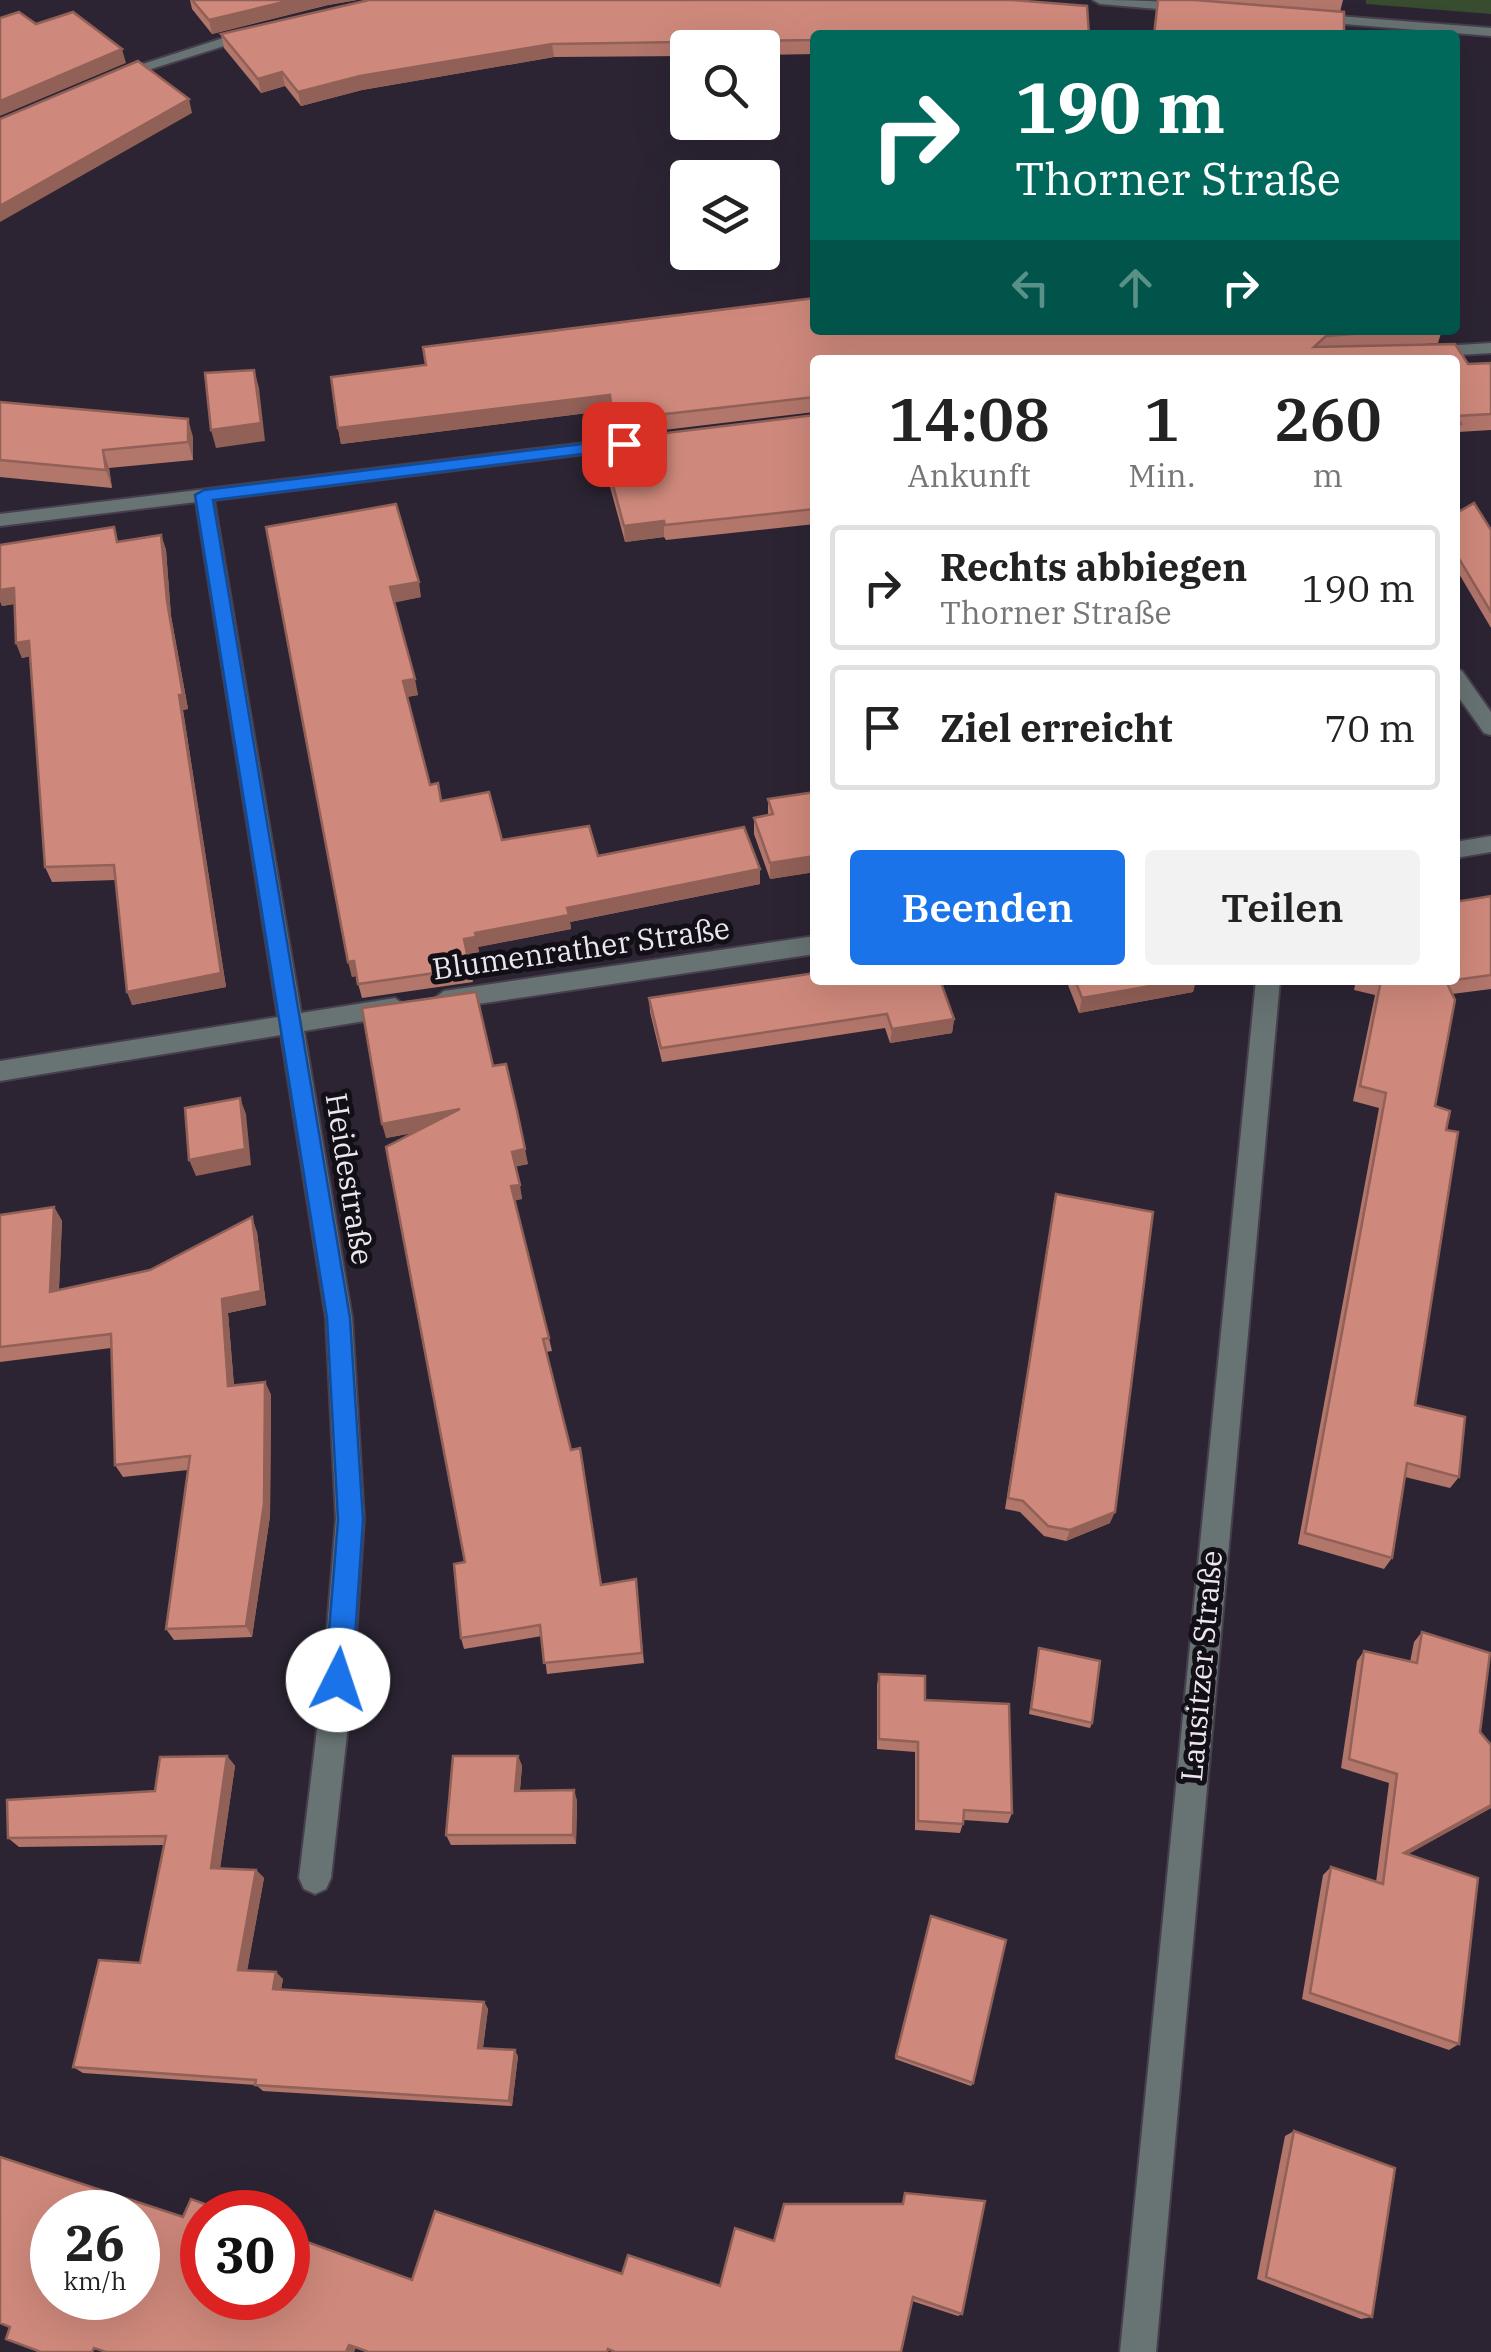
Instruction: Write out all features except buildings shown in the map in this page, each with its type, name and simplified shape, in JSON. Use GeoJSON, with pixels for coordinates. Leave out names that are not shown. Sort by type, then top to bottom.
{"type":"FeatureCollection","features":[{"type":"Feature","properties":{"kind":"street"},"geometry":{"type":"LineString","coordinates":[[1100,0],[1217,10]]}},
{"type":"Feature","properties":{"kind":"street"},"geometry":{"type":"LineString","coordinates":[[1295,16],[1491,32]]}},
{"type":"Feature","properties":{"kind":"street"},"geometry":{"type":"LineString","coordinates":[[92,84],[266,29]]}},
{"type":"Feature","properties":{"kind":"street"},"geometry":{"type":"LineString","coordinates":[[1414,352],[1491,348]]}},
{"type":"Feature","properties":{"kind":"street"},"geometry":{"type":"LineString","coordinates":[[0,520],[677,438]]}},
{"type":"Feature","properties":{"kind":"street","name":"Heidestraße"},"geometry":{"type":"LineString","coordinates":[[204,495],[338,1318],[350,1520],[338,1680],[315,1878]]}},
{"type":"Feature","properties":{"kind":"street"},"geometry":{"type":"LineString","coordinates":[[1460,683],[1491,728]]}},
{"type":"Feature","properties":{"kind":"street"},"geometry":{"type":"LineString","coordinates":[[1460,849],[1491,844]]}},
{"type":"Feature","properties":{"kind":"street","name":"Blumenrather Straße"},"geometry":{"type":"LineString","coordinates":[[0,1071],[291,1022],[810,946]]}},
{"type":"Feature","properties":{"kind":"street","name":"Lausitzer Straße"},"geometry":{"type":"LineString","coordinates":[[1138,2352],[1268,985]]}},
{"type":"Feature","properties":{"kind":"green space"},"geometry":{"type":"Polygon","coordinates":[[[1366,0],[1491,0],[1491,14],[1366,4],[1366,0]]]}},
{"type":"Feature","properties":{"kind":"route"},"geometry":{"type":"LineString","coordinates":[[338,1680],[350,1520],[338,1318],[204,495],[624,444]]}}]}
